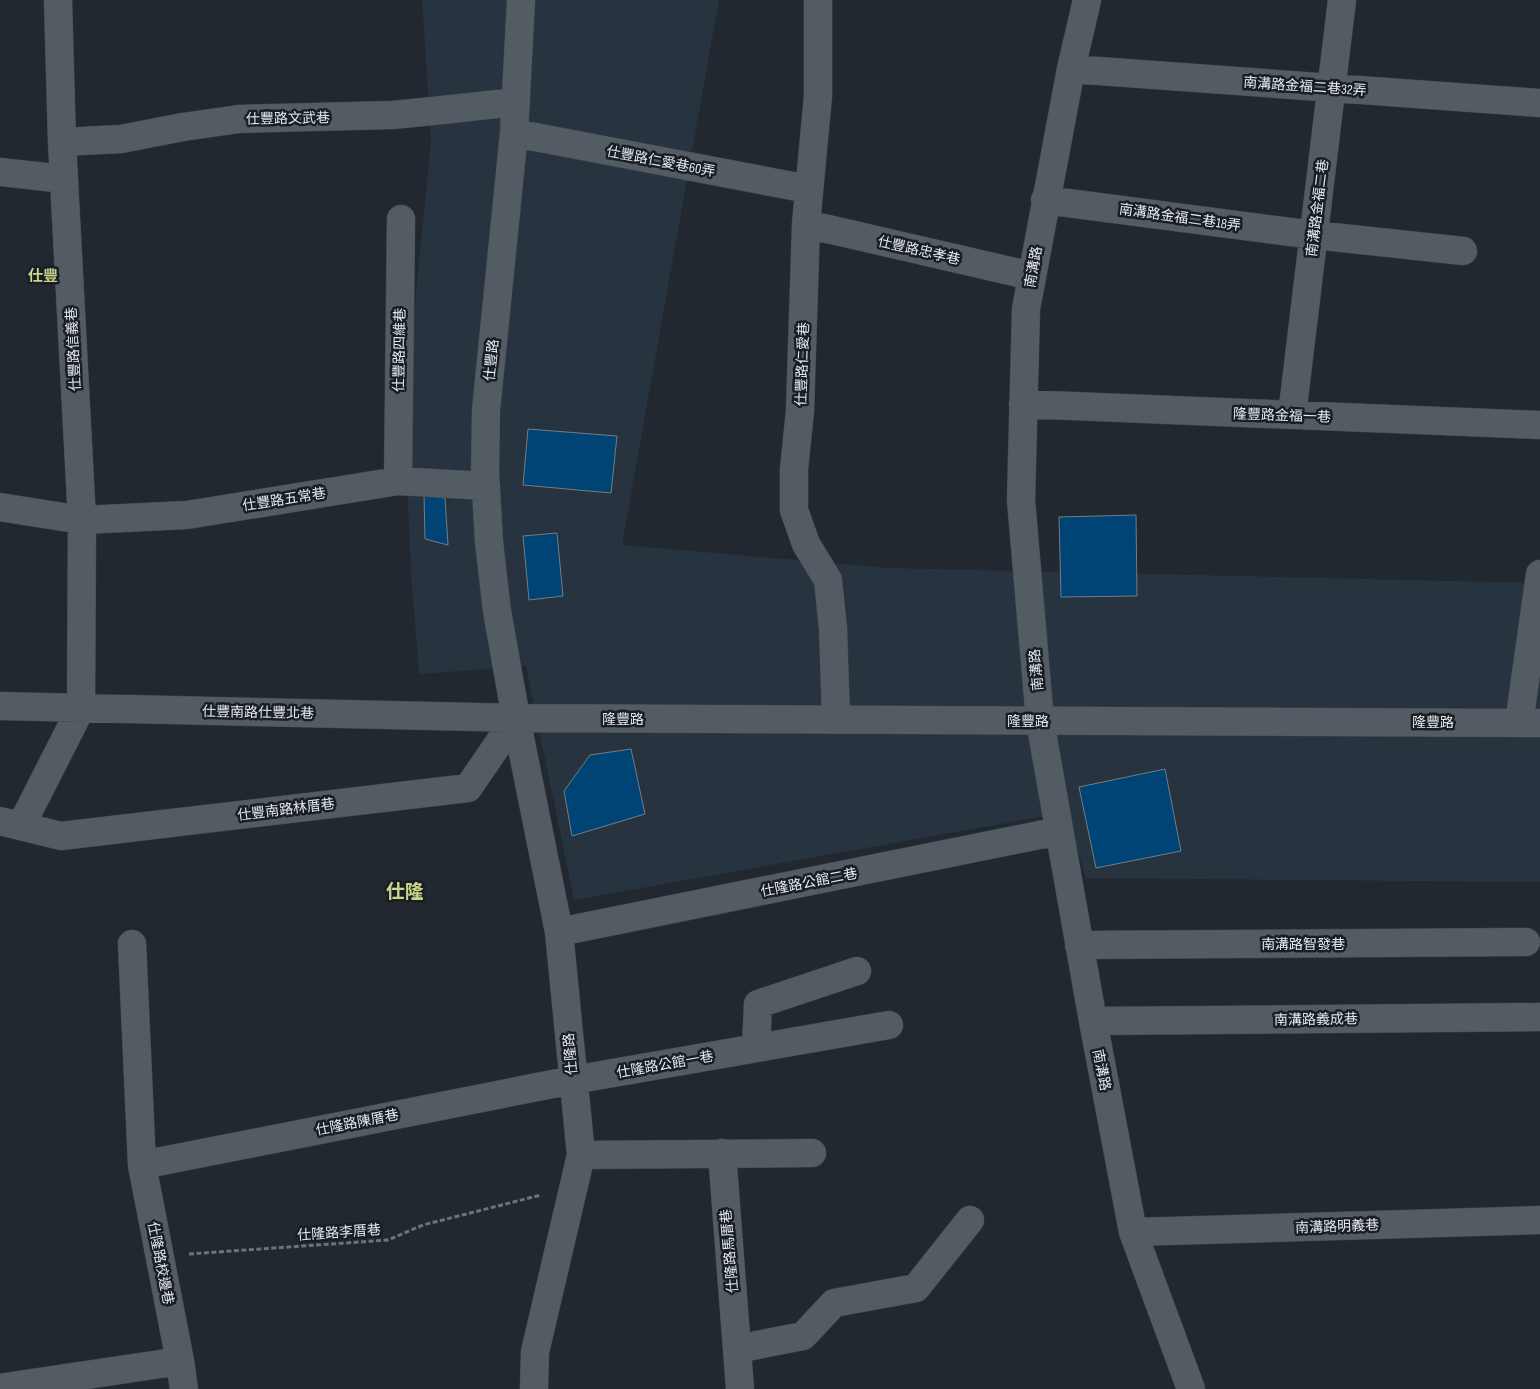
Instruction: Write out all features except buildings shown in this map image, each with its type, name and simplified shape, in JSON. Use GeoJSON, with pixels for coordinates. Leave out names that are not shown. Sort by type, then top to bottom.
{"type":"FeatureCollection","features":[{"type":"Feature","properties":{"kind":"street","name":"仕豐路信義巷"},"geometry":{"type":"LineString","coordinates":[[58,0],[62,142],[82,520],[80,708]]}},
{"type":"Feature","properties":{"kind":"street","name":"仕豐路"},"geometry":{"type":"LineString","coordinates":[[516,718],[498,611],[489,542],[486,486],[486,410],[514,133],[521,0]]}},
{"type":"Feature","properties":{"kind":"street","name":"仕豐路仁愛巷"},"geometry":{"type":"LineString","coordinates":[[818,0],[818,96],[808,188],[800,411],[794,468],[794,510],[806,544],[828,580],[833,628],[836,719]]}},
{"type":"Feature","properties":{"kind":"street","name":"南溝路"},"geometry":{"type":"LineString","coordinates":[[1087,0],[1071,69],[1026,309],[1021,500],[1040,721],[1093,1021],[1134,1232],[1191,1389]]}},
{"type":"Feature","properties":{"kind":"street","name":"南溝路金福二巷"},"geometry":{"type":"LineString","coordinates":[[1292,415],[1342,0]]}},
{"type":"Feature","properties":{"kind":"street","name":"南溝路金福二巷32弄"},"geometry":{"type":"LineString","coordinates":[[1071,69],[1540,103]]}},
{"type":"Feature","properties":{"kind":"street","name":"仕豐路文武巷"},"geometry":{"type":"LineString","coordinates":[[62,142],[121,139],[239,119],[392,115],[516,102]]}},
{"type":"Feature","properties":{"kind":"street","name":"仕豐路仁愛巷60弄"},"geometry":{"type":"LineString","coordinates":[[514,133],[808,188]]}},
{"type":"Feature","properties":{"kind":"street"},"geometry":{"type":"LineString","coordinates":[[0,172],[64,179]]}},
{"type":"Feature","properties":{"kind":"street","name":"南溝路金福二巷18弄"},"geometry":{"type":"LineString","coordinates":[[1046,200],[1314,235],[1463,251]]}},
{"type":"Feature","properties":{"kind":"street","name":"仕豐路四維巷"},"geometry":{"type":"LineString","coordinates":[[398,481],[401,220]]}},
{"type":"Feature","properties":{"kind":"street","name":"仕豐路忠孝巷"},"geometry":{"type":"LineString","coordinates":[[806,224],[1032,276]]}},
{"type":"Feature","properties":{"kind":"street","name":"隆豐路金福一巷"},"geometry":{"type":"LineString","coordinates":[[1023,404],[1540,425]]}},
{"type":"Feature","properties":{"kind":"street","name":"仕豐路五常巷"},"geometry":{"type":"LineString","coordinates":[[82,520],[187,516],[398,481],[486,486]]}},
{"type":"Feature","properties":{"kind":"street"},"geometry":{"type":"LineString","coordinates":[[0,507],[82,520]]}},
{"type":"Feature","properties":{"kind":"street"},"geometry":{"type":"LineString","coordinates":[[1529,723],[1540,574]]}},
{"type":"Feature","properties":{"kind":"street","name":"仕豐南路仕豐北巷"},"geometry":{"type":"LineString","coordinates":[[0,706],[516,718]]}},
{"type":"Feature","properties":{"kind":"street"},"geometry":{"type":"LineString","coordinates":[[11,823],[80,708]]}},
{"type":"Feature","properties":{"kind":"street","name":"隆豐路"},"geometry":{"type":"LineString","coordinates":[[516,718],[1529,723]]}},
{"type":"Feature","properties":{"kind":"street","name":"仕豐南路林厝巷"},"geometry":{"type":"LineString","coordinates":[[11,823],[61,836],[468,788],[516,718]]}},
{"type":"Feature","properties":{"kind":"street","name":"仕隆路"},"geometry":{"type":"LineString","coordinates":[[516,718],[559,932],[581,1155],[535,1352],[534,1389]]}},
{"type":"Feature","properties":{"kind":"street","name":"仕隆路公館二巷"},"geometry":{"type":"LineString","coordinates":[[559,932],[1059,831]]}},
{"type":"Feature","properties":{"kind":"street","name":"南溝路智發巷"},"geometry":{"type":"LineString","coordinates":[[1079,945],[1526,942]]}},
{"type":"Feature","properties":{"kind":"street","name":"仕隆路校邊巷"},"geometry":{"type":"LineString","coordinates":[[132,944],[142,1165],[184,1389]]}},
{"type":"Feature","properties":{"kind":"street"},"geometry":{"type":"LineString","coordinates":[[756,1048],[758,1004],[857,970]]}},
{"type":"Feature","properties":{"kind":"street","name":"南溝路義成巷"},"geometry":{"type":"LineString","coordinates":[[1093,1021],[1540,1017]]}},
{"type":"Feature","properties":{"kind":"street","name":"仕隆路公館一巷"},"geometry":{"type":"LineString","coordinates":[[573,1080],[889,1025]]}},
{"type":"Feature","properties":{"kind":"street","name":"仕隆路陳厝巷"},"geometry":{"type":"LineString","coordinates":[[142,1165],[573,1080]]}},
{"type":"Feature","properties":{"kind":"street","name":"仕隆路馬厝巷"},"geometry":{"type":"LineString","coordinates":[[722,1153],[740,1389]]}},
{"type":"Feature","properties":{"kind":"street"},"geometry":{"type":"LineString","coordinates":[[581,1155],[812,1153]]}},
{"type":"Feature","properties":{"kind":"street"},"geometry":{"type":"LineString","coordinates":[[737,1349],[802,1336],[834,1304],[916,1288],[970,1220]]}},
{"type":"Feature","properties":{"kind":"street","name":"南溝路明義巷"},"geometry":{"type":"LineString","coordinates":[[1134,1232],[1540,1220]]}},
{"type":"Feature","properties":{"kind":"street"},"geometry":{"type":"LineString","coordinates":[[0,1388],[180,1361]]}},
{"type":"Feature","properties":{"kind":"path","name":"仕隆路李厝巷"},"geometry":{"type":"LineString","coordinates":[[160,1257],[388,1240],[423,1225],[573,1188]]}},
{"type":"Feature","properties":{"kind":"shaded area"},"geometry":{"type":"Polygon","coordinates":[[[422,0],[719,0],[622,545],[890,568],[1540,583],[1540,882],[1085,878],[1068,812],[574,900],[526,666],[419,674],[411,574],[404,415],[431,141],[422,0]]]}},
{"type":"Feature","properties":{"kind":"district","name":"仕豐"},"geometry":{"type":"Point","coordinates":[43,276]}},
{"type":"Feature","properties":{"kind":"district","name":"仕隆"},"geometry":{"type":"Point","coordinates":[405,891]}}]}
